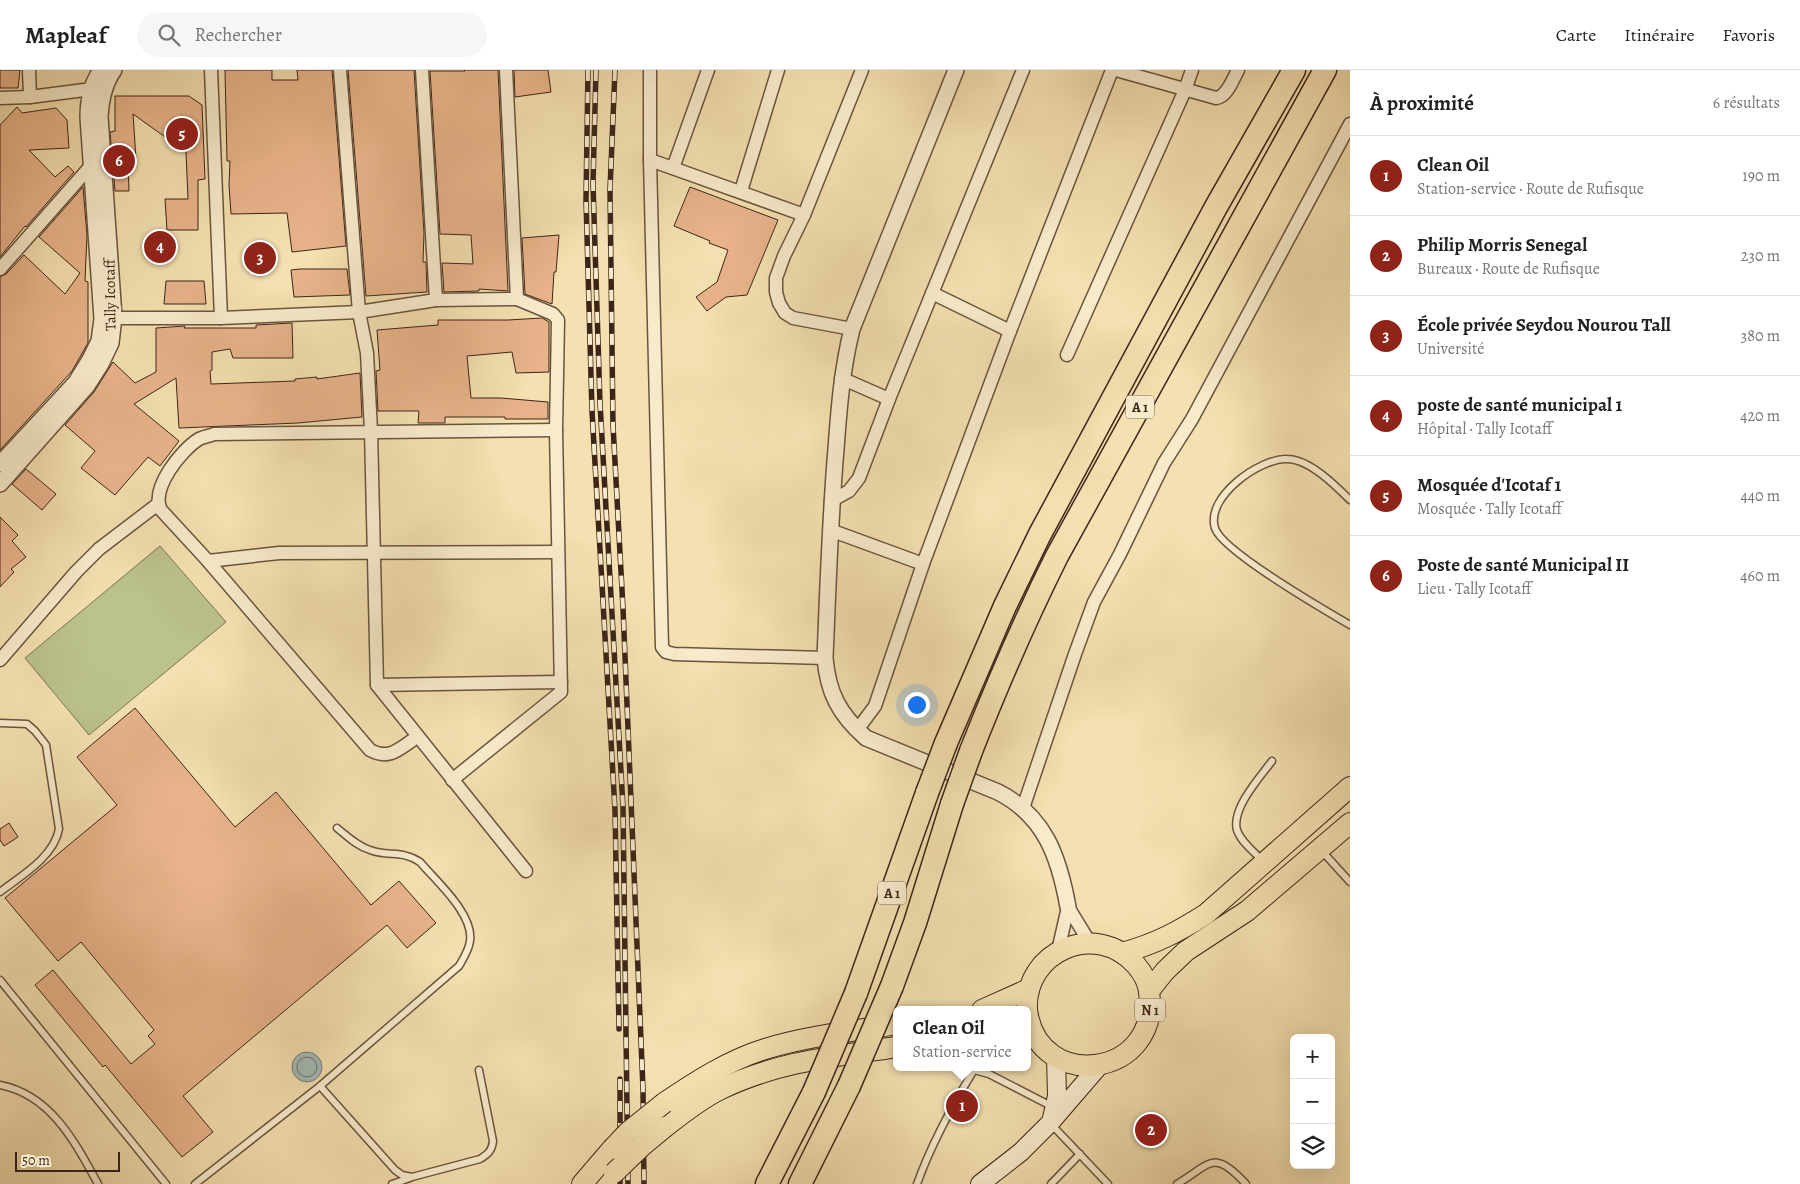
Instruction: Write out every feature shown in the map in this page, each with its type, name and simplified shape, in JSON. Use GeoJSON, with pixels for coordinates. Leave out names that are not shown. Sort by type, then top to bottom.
{"type":"FeatureCollection","features":[{"type":"Feature","properties":{"kind":"highway","name":"A 1"},"geometry":{"type":"LineString","coordinates":[[767,1184],[814,1092],[856,993],[946,743],[1004,606],[1040,534],[1216,207],[1294,70]]}},
{"type":"Feature","properties":{"kind":"highway","name":"A 1"},"geometry":{"type":"LineString","coordinates":[[800,1184],[849,1086],[892,986],[915,923],[952,804],[971,751],[1009,658],[1057,556],[1325,70]]}},
{"type":"Feature","properties":{"kind":"highway"},"geometry":{"type":"LineString","coordinates":[[1122,952],[1160,941],[1206,914],[1350,787]]}},
{"type":"Feature","properties":{"kind":"highway","name":"N 1"},"geometry":{"type":"LineString","coordinates":[[1149,991],[1170,966],[1186,951],[1247,911],[1350,823]]}},
{"type":"Feature","properties":{"kind":"highway","name":"N 1"},"geometry":{"type":"LineString","coordinates":[[1027,1006],[1029,989],[1035,974],[1045,961],[1058,951],[1074,945],[1090,943],[1107,946],[1122,952],[1140,969],[1149,991],[1150,1011],[1145,1030],[1134,1047],[1118,1059],[1099,1066],[1076,1066],[1056,1057],[1031,1035]]}},
{"type":"Feature","properties":{"kind":"highway"},"geometry":{"type":"LineString","coordinates":[[991,1006],[1029,989]]}},
{"type":"Feature","properties":{"kind":"highway"},"geometry":{"type":"LineString","coordinates":[[582,1184],[628,1132],[664,1103],[687,1087],[739,1060],[765,1049],[814,1038],[893,1025]]}},
{"type":"Feature","properties":{"kind":"highway"},"geometry":{"type":"LineString","coordinates":[[610,1178],[642,1146],[665,1127],[692,1106],[718,1090],[789,1064],[893,1048]]}},
{"type":"Feature","properties":{"kind":"main road"},"geometry":{"type":"LineString","coordinates":[[1053,1116],[1057,1096],[1056,1057]]}},
{"type":"Feature","properties":{"kind":"main road","name":"N 1"},"geometry":{"type":"LineString","coordinates":[[980,1184],[1020,1152],[1099,1066]]}},
{"type":"Feature","properties":{"kind":"street"},"geometry":{"type":"LineString","coordinates":[[29,70],[30,96]]}},
{"type":"Feature","properties":{"kind":"street","name":"Tally Icotaff"},"geometry":{"type":"LineString","coordinates":[[0,464],[76,382],[90,361],[108,318],[98,90],[101,70]]}},
{"type":"Feature","properties":{"kind":"street","name":"Tally Icotaff"},"geometry":{"type":"LineString","coordinates":[[0,484],[87,386],[101,364],[111,342],[91,165],[88,102],[114,70]]}},
{"type":"Feature","properties":{"kind":"street"},"geometry":{"type":"LineString","coordinates":[[211,70],[220,318]]}},
{"type":"Feature","properties":{"kind":"street"},"geometry":{"type":"LineString","coordinates":[[340,70],[359,312],[367,353],[371,431],[377,685],[526,871]]}},
{"type":"Feature","properties":{"kind":"street"},"geometry":{"type":"LineString","coordinates":[[422,70],[436,300]]}},
{"type":"Feature","properties":{"kind":"street"},"geometry":{"type":"LineString","coordinates":[[506,70],[517,299]]}},
{"type":"Feature","properties":{"kind":"street"},"geometry":{"type":"LineString","coordinates":[[650,70],[650,160],[662,647],[666,652],[674,654],[825,658]]}},
{"type":"Feature","properties":{"kind":"street"},"geometry":{"type":"LineString","coordinates":[[673,168],[708,70]]}},
{"type":"Feature","properties":{"kind":"street"},"geometry":{"type":"LineString","coordinates":[[741,191],[778,70]]}},
{"type":"Feature","properties":{"kind":"street"},"geometry":{"type":"LineString","coordinates":[[852,329],[793,318],[785,313],[779,303],[776,292],[776,278],[784,256],[804,215],[862,70]]}},
{"type":"Feature","properties":{"kind":"street"},"geometry":{"type":"LineString","coordinates":[[956,70],[852,329],[841,378],[831,501],[825,658],[827,678],[831,692],[838,705],[852,726],[866,738],[998,792],[1012,799],[1023,808],[1037,823],[1048,840],[1056,858],[1068,907],[1090,943]]}},
{"type":"Feature","properties":{"kind":"street"},"geometry":{"type":"LineString","coordinates":[[831,501],[849,490],[858,478],[1023,70]]}},
{"type":"Feature","properties":{"kind":"street"},"geometry":{"type":"LineString","coordinates":[[857,730],[875,706],[923,564],[1010,331],[1112,70]]}},
{"type":"Feature","properties":{"kind":"street"},"geometry":{"type":"LineString","coordinates":[[1116,70],[1216,98],[1224,95],[1238,70]]}},
{"type":"Feature","properties":{"kind":"street"},"geometry":{"type":"LineString","coordinates":[[1067,355],[1185,90],[1192,70]]}},
{"type":"Feature","properties":{"kind":"street"},"geometry":{"type":"LineString","coordinates":[[2,101],[30,96],[98,90]]}},
{"type":"Feature","properties":{"kind":"street"},"geometry":{"type":"LineString","coordinates":[[1023,808],[1094,602],[1120,554],[1160,471],[1192,419],[1349,126]]}},
{"type":"Feature","properties":{"kind":"street"},"geometry":{"type":"LineString","coordinates":[[0,269],[102,153]]}},
{"type":"Feature","properties":{"kind":"street"},"geometry":{"type":"LineString","coordinates":[[650,160],[804,215]]}},
{"type":"Feature","properties":{"kind":"street"},"geometry":{"type":"LineString","coordinates":[[932,293],[1010,331]]}},
{"type":"Feature","properties":{"kind":"street"},"geometry":{"type":"LineString","coordinates":[[108,318],[220,318],[359,312],[436,300],[517,299],[553,314],[558,320],[556,430],[561,692],[452,780]]}},
{"type":"Feature","properties":{"kind":"street"},"geometry":{"type":"LineString","coordinates":[[841,378],[889,399]]}},
{"type":"Feature","properties":{"kind":"street"},"geometry":{"type":"LineString","coordinates":[[417,737],[388,756],[379,755],[370,750],[208,561],[161,510],[158,504],[158,496],[162,483],[174,464],[189,447],[200,439],[214,434],[556,430]]}},
{"type":"Feature","properties":{"kind":"street"},"geometry":{"type":"LineString","coordinates":[[0,660],[76,572],[99,549],[158,504]]}},
{"type":"Feature","properties":{"kind":"street"},"geometry":{"type":"LineString","coordinates":[[830,530],[923,564]]}},
{"type":"Feature","properties":{"kind":"street"},"geometry":{"type":"LineString","coordinates":[[208,561],[279,552],[558,552]]}},
{"type":"Feature","properties":{"kind":"street"},"geometry":{"type":"LineString","coordinates":[[377,685],[561,682]]}},
{"type":"Feature","properties":{"kind":"street"},"geometry":{"type":"LineString","coordinates":[[1058,951],[1068,907]]}},
{"type":"Feature","properties":{"kind":"lane"},"geometry":{"type":"LineString","coordinates":[[1350,500],[1310,466],[1288,458],[1270,461],[1252,471],[1235,484],[1224,494],[1217,506],[1214,518],[1215,529],[1240,554],[1350,626]]}},
{"type":"Feature","properties":{"kind":"lane"},"geometry":{"type":"LineString","coordinates":[[0,723],[27,724],[36,731],[46,745],[59,829],[55,842],[48,854],[0,892]]}},
{"type":"Feature","properties":{"kind":"lane"},"geometry":{"type":"LineString","coordinates":[[1265,863],[1245,843],[1237,830],[1238,816],[1242,803],[1272,761]]}},
{"type":"Feature","properties":{"kind":"lane"},"geometry":{"type":"LineString","coordinates":[[195,1184],[320,1086],[459,966],[470,942],[469,927],[463,914],[420,862],[412,856],[369,850],[357,844],[337,828]]}},
{"type":"Feature","properties":{"kind":"lane"},"geometry":{"type":"LineString","coordinates":[[1320,849],[1350,882]]}},
{"type":"Feature","properties":{"kind":"lane"},"geometry":{"type":"LineString","coordinates":[[0,980],[166,1184]]}},
{"type":"Feature","properties":{"kind":"lane"},"geometry":{"type":"LineString","coordinates":[[392,1184],[480,1159],[492,1149],[492,1134],[479,1070]]}},
{"type":"Feature","properties":{"kind":"lane"},"geometry":{"type":"LineString","coordinates":[[917,1184],[926,1159],[972,1071]]}},
{"type":"Feature","properties":{"kind":"lane"},"geometry":{"type":"LineString","coordinates":[[979,1071],[989,1074],[1053,1116],[1080,1154],[1108,1184]]}},
{"type":"Feature","properties":{"kind":"lane"},"geometry":{"type":"LineString","coordinates":[[0,1085],[12,1087],[44,1105],[68,1132],[98,1184]]}},
{"type":"Feature","properties":{"kind":"lane"},"geometry":{"type":"LineString","coordinates":[[320,1086],[395,1170],[402,1175],[412,1177]]}},
{"type":"Feature","properties":{"kind":"lane"},"geometry":{"type":"LineString","coordinates":[[1051,1184],[1080,1154]]}},
{"type":"Feature","properties":{"kind":"lane"},"geometry":{"type":"LineString","coordinates":[[1177,1184],[1199,1168],[1208,1163],[1215,1162],[1226,1165],[1246,1184]]}},
{"type":"Feature","properties":{"kind":"green space"},"geometry":{"type":"Polygon","coordinates":[[[160,546],[226,622],[89,735],[25,658],[160,546]]]}},
{"type":"Feature","properties":{"kind":"water"},"geometry":{"type":"Polygon","coordinates":[[[307,1052],[318,1056],[322,1067],[318,1078],[307,1082],[296,1078],[292,1067],[296,1056],[307,1052]]]}},
{"type":"Feature","properties":{"kind":"building"},"geometry":{"type":"Polygon","coordinates":[[[0,70],[20,70],[18,88],[0,88],[0,70]]]}},
{"type":"Feature","properties":{"kind":"building"},"geometry":{"type":"Polygon","coordinates":[[[225,70],[272,70],[272,80],[298,80],[297,70],[332,70],[346,246],[292,252],[287,213],[231,214],[230,161],[227,161],[225,70]]]}},
{"type":"Feature","properties":{"kind":"building"},"geometry":{"type":"Polygon","coordinates":[[[348,70],[414,70],[424,233],[423,262],[426,262],[427,292],[366,296],[348,70]]]}},
{"type":"Feature","properties":{"kind":"building"},"geometry":{"type":"Polygon","coordinates":[[[498,70],[508,291],[479,289],[479,291],[444,292],[442,263],[473,264],[471,235],[440,234],[430,71],[498,70]]]}},
{"type":"Feature","properties":{"kind":"building"},"geometry":{"type":"Polygon","coordinates":[[[514,70],[548,70],[551,92],[515,97],[514,70]]]}},
{"type":"Feature","properties":{"kind":"building"},"geometry":{"type":"Polygon","coordinates":[[[115,96],[189,96],[202,105],[205,179],[198,180],[198,230],[167,230],[165,199],[188,199],[186,152],[133,114],[136,159],[128,160],[129,191],[115,191],[110,132],[115,131],[115,96]]]}},
{"type":"Feature","properties":{"kind":"building"},"geometry":{"type":"Polygon","coordinates":[[[17,107],[22,113],[56,108],[67,120],[69,148],[29,150],[55,177],[68,166],[74,172],[0,257],[0,125],[17,107]]]}},
{"type":"Feature","properties":{"kind":"building"},"geometry":{"type":"Polygon","coordinates":[[[83,187],[87,235],[85,281],[88,282],[88,343],[72,371],[0,450],[0,277],[6,274],[24,255],[65,294],[80,273],[39,237],[83,187]]]}},
{"type":"Feature","properties":{"kind":"building"},"geometry":{"type":"Polygon","coordinates":[[[690,187],[778,220],[747,295],[726,297],[707,311],[696,297],[717,282],[728,250],[674,226],[690,187]]]}},
{"type":"Feature","properties":{"kind":"building"},"geometry":{"type":"Polygon","coordinates":[[[559,235],[552,304],[525,294],[522,238],[559,235]]]}},
{"type":"Feature","properties":{"kind":"building"},"geometry":{"type":"Polygon","coordinates":[[[347,269],[350,295],[294,297],[291,270],[347,269]]]}},
{"type":"Feature","properties":{"kind":"building"},"geometry":{"type":"Polygon","coordinates":[[[166,281],[204,281],[206,304],[164,304],[166,281]]]}},
{"type":"Feature","properties":{"kind":"building"},"geometry":{"type":"Polygon","coordinates":[[[542,318],[549,322],[549,372],[516,373],[512,352],[467,356],[471,398],[501,398],[548,402],[548,419],[445,417],[445,423],[418,423],[419,411],[378,411],[376,371],[380,370],[377,330],[438,325],[438,320],[542,318]]]}},
{"type":"Feature","properties":{"kind":"building"},"geometry":{"type":"Polygon","coordinates":[[[292,323],[293,358],[233,358],[230,349],[212,352],[211,384],[295,381],[295,379],[317,377],[317,379],[360,373],[362,417],[298,423],[179,428],[176,378],[134,404],[179,441],[160,466],[148,457],[115,495],[81,468],[95,451],[65,425],[94,392],[113,362],[135,383],[156,372],[156,328],[185,326],[184,328],[256,328],[256,325],[292,323]]]}},
{"type":"Feature","properties":{"kind":"building"},"geometry":{"type":"Polygon","coordinates":[[[26,469],[56,494],[42,510],[12,484],[26,469]]]}},
{"type":"Feature","properties":{"kind":"building"},"geometry":{"type":"Polygon","coordinates":[[[0,517],[18,535],[12,541],[26,557],[11,569],[14,572],[0,587],[0,517]]]}},
{"type":"Feature","properties":{"kind":"building"},"geometry":{"type":"Polygon","coordinates":[[[135,708],[235,827],[276,792],[371,905],[399,881],[436,923],[407,948],[387,925],[183,1096],[213,1132],[182,1157],[105,1065],[103,1067],[35,985],[53,970],[131,1064],[155,1044],[148,1036],[154,1030],[81,942],[58,961],[5,898],[117,805],[77,757],[135,708]]]}},
{"type":"Feature","properties":{"kind":"building"},"geometry":{"type":"Polygon","coordinates":[[[9,823],[18,837],[4,846],[0,840],[0,829],[9,823]]]}},
{"type":"Feature","properties":{"kind":"railway"},"geometry":{"type":"LineString","coordinates":[[588,70],[586,200],[592,411],[615,810],[619,1029]]}},
{"type":"Feature","properties":{"kind":"railway"},"geometry":{"type":"LineString","coordinates":[[596,70],[593,184],[600,403],[623,807],[628,1184]]}},
{"type":"Feature","properties":{"kind":"railway"},"geometry":{"type":"LineString","coordinates":[[615,70],[610,190],[613,425],[623,608],[643,1089],[644,1184]]}},
{"type":"Feature","properties":{"kind":"railway"},"geometry":{"type":"LineString","coordinates":[[620,1079],[620,1184]]}},
{"type":"Feature","properties":{"kind":"place","name":"Mosquée d'Icotaf 1"},"geometry":{"type":"Point","coordinates":[182,134]}},
{"type":"Feature","properties":{"kind":"place","name":"Poste de santé Municipal II"},"geometry":{"type":"Point","coordinates":[119,161]}},
{"type":"Feature","properties":{"kind":"place","name":"poste de santé municipal 1"},"geometry":{"type":"Point","coordinates":[160,247]}},
{"type":"Feature","properties":{"kind":"place","name":"École privée Seydou Nourou Tall"},"geometry":{"type":"Point","coordinates":[260,258]}},
{"type":"Feature","properties":{"kind":"place","name":"Clean Oil"},"geometry":{"type":"Point","coordinates":[962,1106]}},
{"type":"Feature","properties":{"kind":"place","name":"Philip Morris Senegal"},"geometry":{"type":"Point","coordinates":[1151,1130]}}]}
